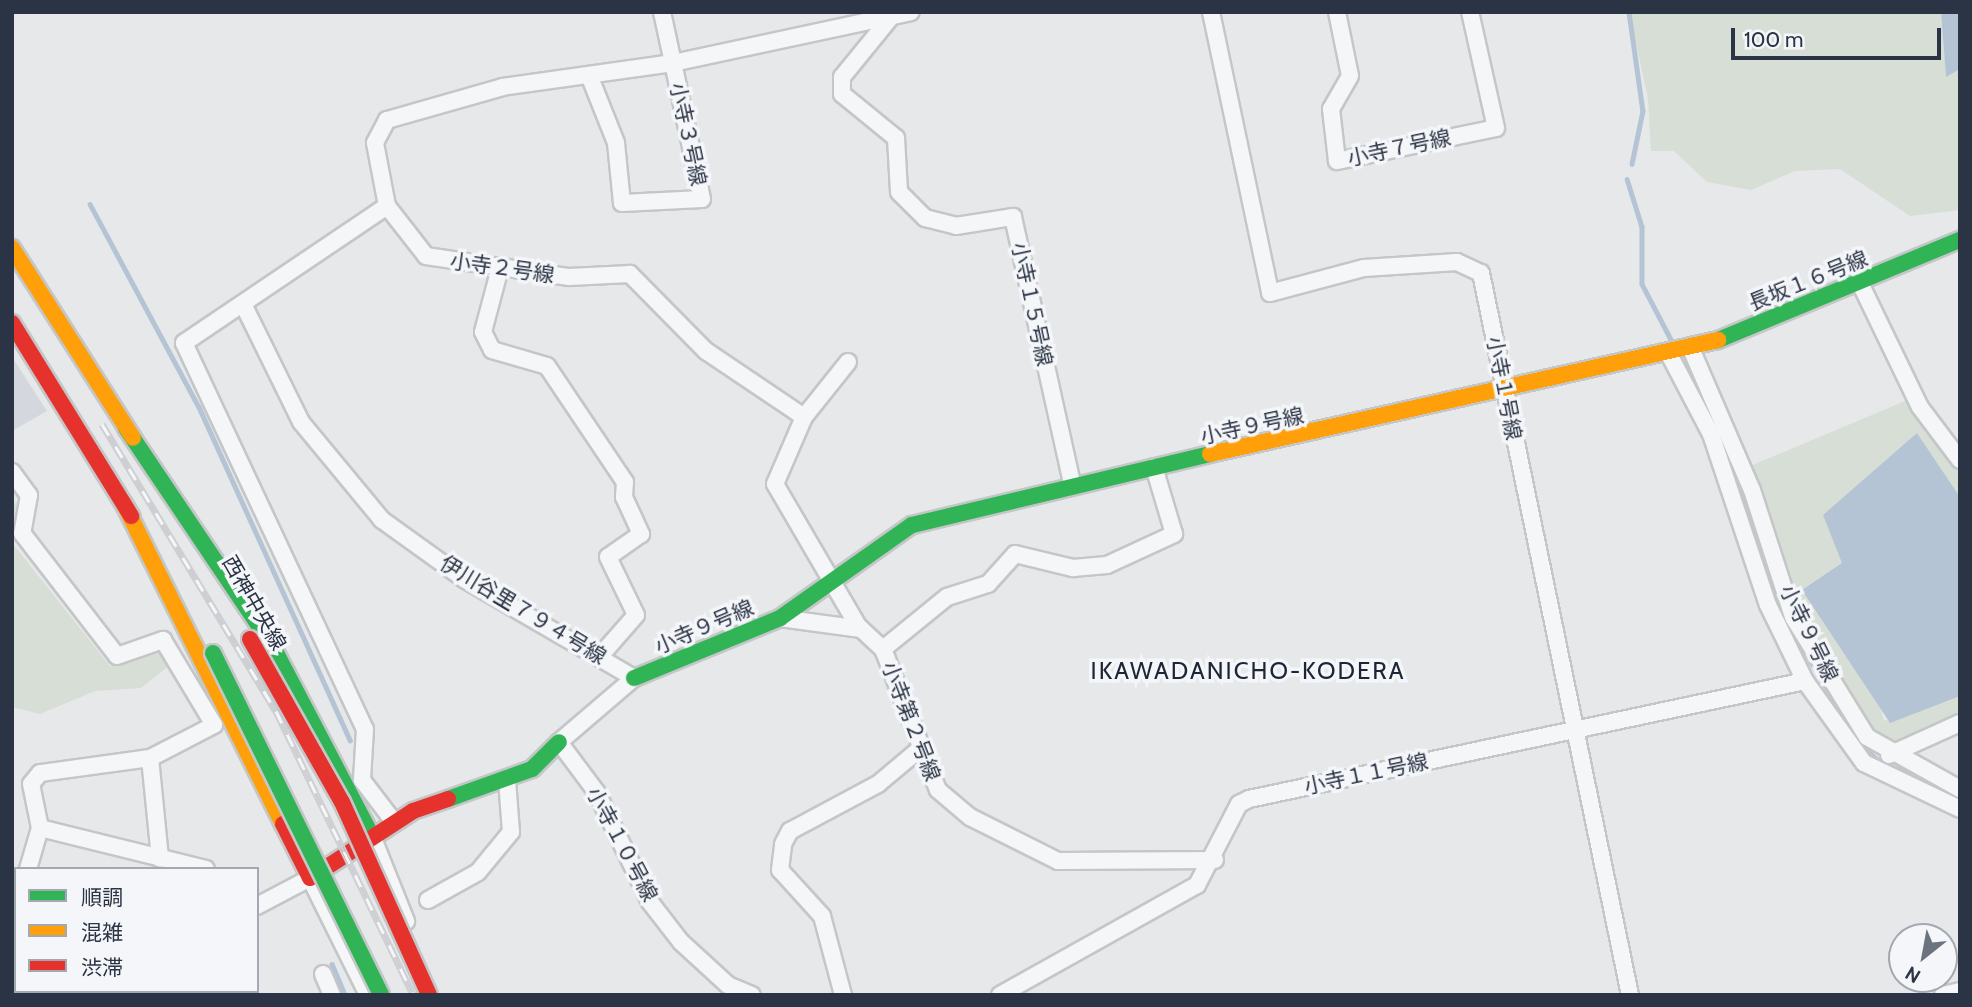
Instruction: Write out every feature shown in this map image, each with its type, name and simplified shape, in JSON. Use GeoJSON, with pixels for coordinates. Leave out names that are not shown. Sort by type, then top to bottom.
{"type":"FeatureCollection","features":[{"type":"Feature","properties":{"kind":"street"},"geometry":{"type":"LineString","coordinates":[[662,12],[673,63]]}},
{"type":"Feature","properties":{"kind":"street","name":"小寺２号線"},"geometry":{"type":"LineString","coordinates":[[804,417],[706,351],[630,274],[569,277],[426,256],[387,206],[375,143],[387,120],[503,87],[673,63],[833,20],[911,12]]}},
{"type":"Feature","properties":{"kind":"street","name":"小寺１号線"},"geometry":{"type":"LineString","coordinates":[[1211,12],[1270,293],[1364,268],[1457,262],[1481,273],[1630,995]]}},
{"type":"Feature","properties":{"kind":"street","name":"小寺７号線"},"geometry":{"type":"LineString","coordinates":[[1337,12],[1350,76],[1331,109],[1337,161],[1496,128],[1470,12]]}},
{"type":"Feature","properties":{"kind":"street","name":"小寺１５号線"},"geometry":{"type":"LineString","coordinates":[[891,16],[842,77],[842,94],[896,138],[899,192],[925,218],[956,226],[1013,217],[1072,483]]}},
{"type":"Feature","properties":{"kind":"street","name":"小寺３号線"},"geometry":{"type":"LineString","coordinates":[[589,75],[615,143],[622,203],[702,199],[673,63]]}},
{"type":"Feature","properties":{"kind":"street"},"geometry":{"type":"LineString","coordinates":[[387,206],[244,306],[184,343],[365,729],[362,780],[394,822]]}},
{"type":"Feature","properties":{"kind":"street","name":"長坂１６号線"},"geometry":{"type":"LineString","coordinates":[[1670,356],[1692,351],[1960,240]]}},
{"type":"Feature","properties":{"kind":"street","name":"西神中央線"},"geometry":{"type":"LineString","coordinates":[[12,248],[127,428],[342,802],[429,995]]}},
{"type":"Feature","properties":{"kind":"street"},"geometry":{"type":"LineString","coordinates":[[500,268],[483,332],[492,350],[547,366],[625,482],[624,497],[641,534],[608,557],[636,615],[601,655]]}},
{"type":"Feature","properties":{"kind":"street"},"geometry":{"type":"LineString","coordinates":[[1860,283],[1920,407],[1960,460]]}},
{"type":"Feature","properties":{"kind":"street","name":"伊川谷里７９４号線"},"geometry":{"type":"LineString","coordinates":[[244,306],[301,422],[382,520],[464,579],[601,655],[634,678]]}},
{"type":"Feature","properties":{"kind":"street"},"geometry":{"type":"LineString","coordinates":[[12,323],[213,653],[381,995]]}},
{"type":"Feature","properties":{"kind":"street"},"geometry":{"type":"LineString","coordinates":[[1692,351],[1752,490],[1770,581],[1860,726],[1889,755],[1960,789]]}},
{"type":"Feature","properties":{"kind":"street","name":"小寺９号線"},"geometry":{"type":"LineString","coordinates":[[310,878],[394,822],[532,769],[559,742],[634,678],[780,618],[912,525],[1072,483],[1505,394],[1670,356],[1710,434],[1770,581],[1805,681],[1864,763],[1960,809]]}},
{"type":"Feature","properties":{"kind":"street"},"geometry":{"type":"LineString","coordinates":[[804,417],[848,362]]}},
{"type":"Feature","properties":{"kind":"street","name":"小寺第２号線"},"geometry":{"type":"LineString","coordinates":[[804,417],[775,484],[836,580],[861,629],[883,649],[937,790],[970,817],[1058,861],[1215,860]]}},
{"type":"Feature","properties":{"kind":"street"},"geometry":{"type":"LineString","coordinates":[[127,428],[273,647],[372,836],[436,995]]}},
{"type":"Feature","properties":{"kind":"street"},"geometry":{"type":"LineString","coordinates":[[883,649],[947,597],[988,584],[1015,554],[1073,568],[1107,565],[1174,534],[1154,467]]}},
{"type":"Feature","properties":{"kind":"street"},"geometry":{"type":"LineString","coordinates":[[12,472],[29,495],[22,533],[117,656],[163,639],[185,670],[214,726],[150,758],[40,773],[31,784],[40,828],[29,867]]}},
{"type":"Feature","properties":{"kind":"street"},"geometry":{"type":"LineString","coordinates":[[124,504],[368,995]]}},
{"type":"Feature","properties":{"kind":"street"},"geometry":{"type":"LineString","coordinates":[[780,618],[861,629]]}},
{"type":"Feature","properties":{"kind":"street","name":"小寺１１号線"},"geometry":{"type":"LineString","coordinates":[[1000,995],[1105,931],[1169,906],[1197,885],[1215,860],[1240,804],[1249,799],[1805,681]]}},
{"type":"Feature","properties":{"kind":"street"},"geometry":{"type":"LineString","coordinates":[[1889,755],[1960,723]]}},
{"type":"Feature","properties":{"kind":"street","name":"小寺１０号線"},"geometry":{"type":"LineString","coordinates":[[559,742],[597,793],[658,912],[728,985],[751,995]]}},
{"type":"Feature","properties":{"kind":"street"},"geometry":{"type":"LineString","coordinates":[[843,995],[821,916],[780,870],[783,844],[790,831],[878,784],[922,747]]}},
{"type":"Feature","properties":{"kind":"street"},"geometry":{"type":"LineString","coordinates":[[150,758],[160,859]]}},
{"type":"Feature","properties":{"kind":"street"},"geometry":{"type":"LineString","coordinates":[[428,900],[478,872],[510,832],[508,780]]}},
{"type":"Feature","properties":{"kind":"street"},"geometry":{"type":"LineString","coordinates":[[40,828],[197,867]]}},
{"type":"Feature","properties":{"kind":"street"},"geometry":{"type":"LineString","coordinates":[[259,905],[310,878]]}},
{"type":"Feature","properties":{"kind":"street"},"geometry":{"type":"LineString","coordinates":[[323,974],[332,995]]}},
{"type":"Feature","properties":{"kind":"street"},"geometry":{"type":"LineString","coordinates":[[1943,995],[1960,991]]}},
{"type":"Feature","properties":{"kind":"shaded area"},"geometry":{"type":"Polygon","coordinates":[[[1629,12],[1941,12],[1946,76],[1960,69],[1960,210],[1910,216],[1840,169],[1795,171],[1751,190],[1707,182],[1674,151],[1651,151],[1648,98],[1629,12]]]}},
{"type":"Feature","properties":{"kind":"shaded area"},"geometry":{"type":"Polygon","coordinates":[[[12,357],[47,411],[12,431],[12,357]]]}},
{"type":"Feature","properties":{"kind":"shaded area"},"geometry":{"type":"Polygon","coordinates":[[[1905,401],[1960,473],[1960,497],[1917,433],[1842,563],[1884,721],[1960,696],[1960,715],[1887,750],[1870,734],[1795,604],[1748,467],[1905,401]]]}},
{"type":"Feature","properties":{"kind":"shaded area"},"geometry":{"type":"Polygon","coordinates":[[[21,500],[13,544],[110,666],[160,653],[170,665],[141,688],[95,691],[40,714],[12,707],[12,505],[21,500]]]}},
{"type":"Feature","properties":{"kind":"water"},"geometry":{"type":"Polygon","coordinates":[[[1941,12],[1960,12],[1960,69],[1946,77],[1941,12]]]}},
{"type":"Feature","properties":{"kind":"water"},"geometry":{"type":"Polygon","coordinates":[[[1917,433],[1960,497],[1960,696],[1890,723],[1802,590],[1842,563],[1823,515],[1917,433]]]}},
{"type":"Feature","properties":{"kind":"waterway"},"geometry":{"type":"LineString","coordinates":[[1629,12],[1643,111],[1632,164]]}},
{"type":"Feature","properties":{"kind":"waterway"},"geometry":{"type":"LineString","coordinates":[[1627,179],[1642,227],[1642,284],[1675,347]]}},
{"type":"Feature","properties":{"kind":"waterway"},"geometry":{"type":"LineString","coordinates":[[90,204],[199,407],[350,740]]}},
{"type":"Feature","properties":{"kind":"waterway"},"geometry":{"type":"LineString","coordinates":[[1686,366],[1713,422]]}},
{"type":"Feature","properties":{"kind":"waterway"},"geometry":{"type":"LineString","coordinates":[[1720,437],[1787,623],[1863,747],[1880,762],[1932,782]]}},
{"type":"Feature","properties":{"kind":"waterway"},"geometry":{"type":"LineString","coordinates":[[332,964],[345,995]]}},
{"type":"Feature","properties":{"kind":"railway"},"geometry":{"type":"LineString","coordinates":[[102,424],[276,711],[413,995]]}},
{"type":"Feature","properties":{"kind":"traffic: fast"},"geometry":{"type":"LineString","coordinates":[[1718,340],[1960,240]]}},
{"type":"Feature","properties":{"kind":"traffic: fast"},"geometry":{"type":"LineString","coordinates":[[126,428],[273,647],[372,836]]}},
{"type":"Feature","properties":{"kind":"traffic: fast"},"geometry":{"type":"LineString","coordinates":[[634,678],[780,618],[912,525],[1210,454]]}},
{"type":"Feature","properties":{"kind":"traffic: fast"},"geometry":{"type":"LineString","coordinates":[[213,653],[381,995]]}},
{"type":"Feature","properties":{"kind":"traffic: fast"},"geometry":{"type":"LineString","coordinates":[[448,799],[532,769],[559,742]]}},
{"type":"Feature","properties":{"kind":"traffic: slow"},"geometry":{"type":"LineString","coordinates":[[12,248],[133,438]]}},
{"type":"Feature","properties":{"kind":"traffic: slow"},"geometry":{"type":"LineString","coordinates":[[1210,454],[1718,340]]}},
{"type":"Feature","properties":{"kind":"traffic: slow"},"geometry":{"type":"LineString","coordinates":[[124,504],[283,824]]}},
{"type":"Feature","properties":{"kind":"traffic: jam"},"geometry":{"type":"LineString","coordinates":[[12,323],[131,516]]}},
{"type":"Feature","properties":{"kind":"traffic: jam"},"geometry":{"type":"LineString","coordinates":[[250,639],[342,802],[429,995]]}},
{"type":"Feature","properties":{"kind":"traffic: jam"},"geometry":{"type":"LineString","coordinates":[[283,824],[310,878],[413,811],[448,799]]}},
{"type":"Feature","properties":{"kind":"district","name":"IKAWADANICHO-KODERA"},"geometry":{"type":"Point","coordinates":[1248,671]}}]}
